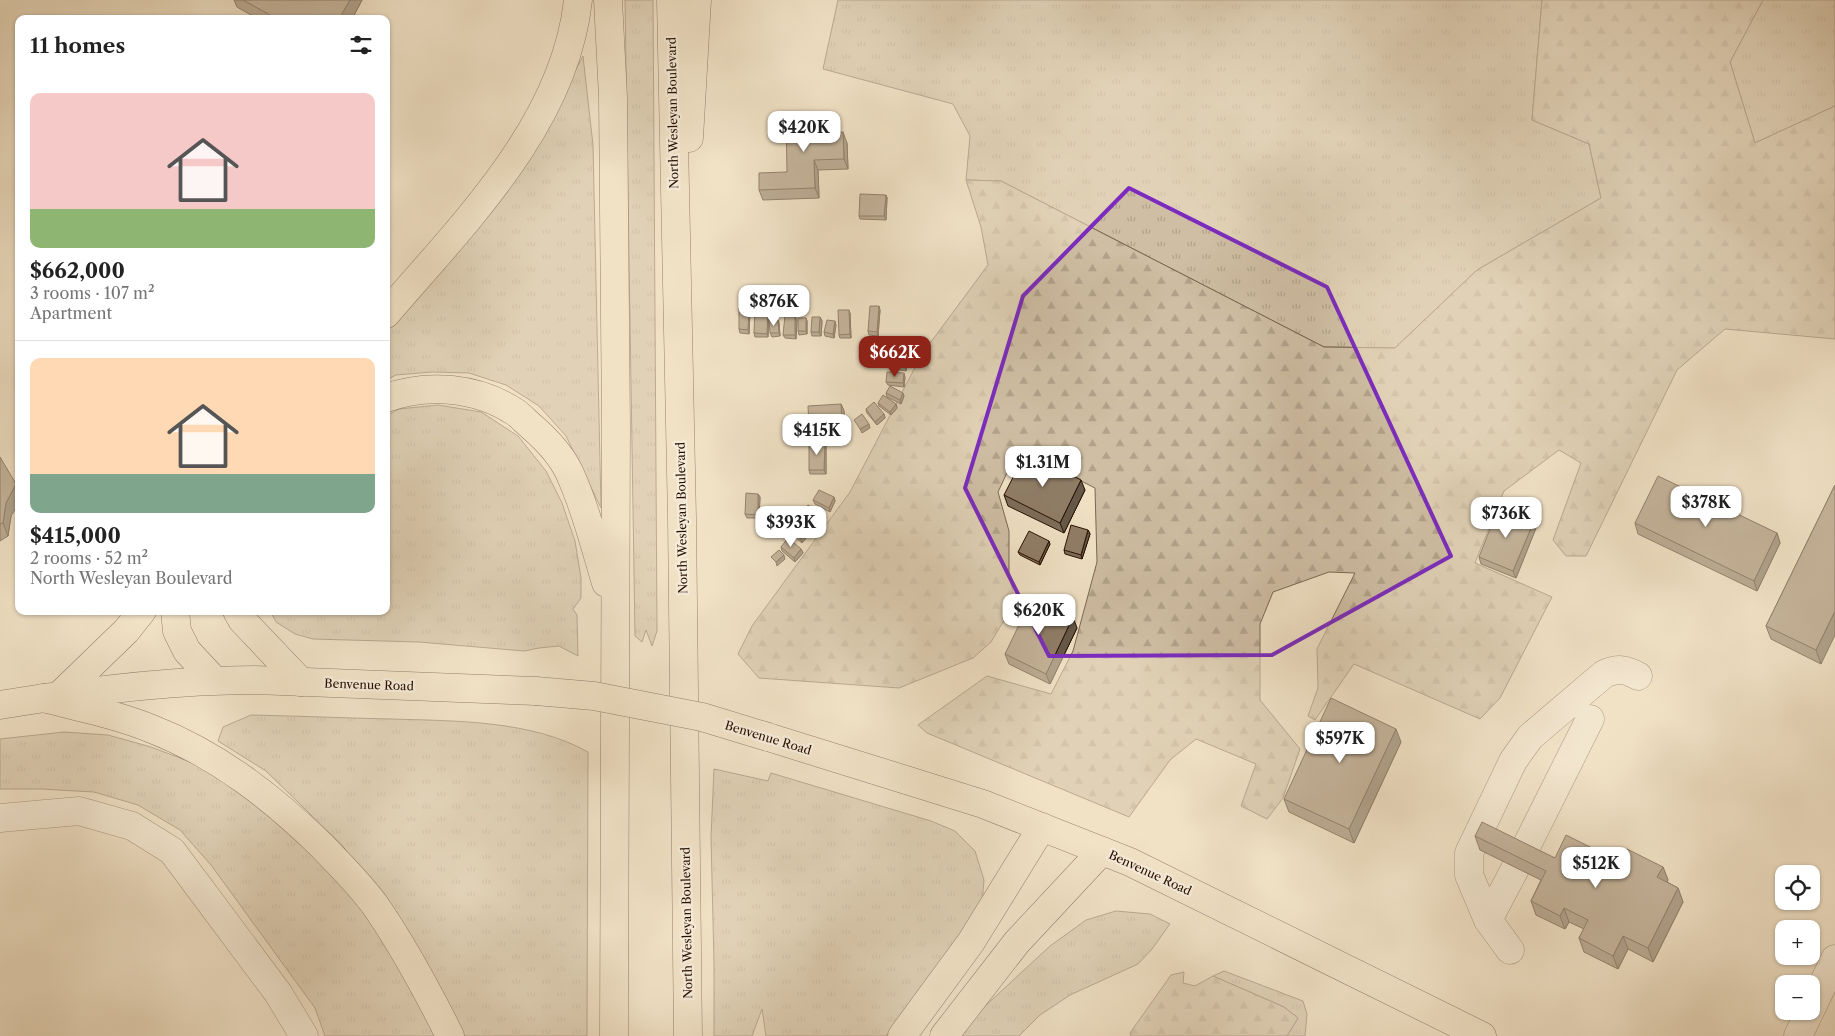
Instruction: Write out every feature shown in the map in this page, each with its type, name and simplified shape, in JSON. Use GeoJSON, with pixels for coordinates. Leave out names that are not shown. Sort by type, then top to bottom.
{"type":"FeatureCollection","features":[{"type":"Feature","properties":{"kind":"main road"},"geometry":{"type":"LineString","coordinates":[[390,310],[495,185],[533,129],[562,67],[576,17],[578,0]]}},
{"type":"Feature","properties":{"kind":"main road"},"geometry":{"type":"LineString","coordinates":[[608,0],[613,107],[616,427],[614,1036]]}},
{"type":"Feature","properties":{"kind":"main road","name":"North Wesleyan Boulevard"},"geometry":{"type":"LineString","coordinates":[[670,0],[682,518],[688,1036]]}},
{"type":"Feature","properties":{"kind":"main road"},"geometry":{"type":"LineString","coordinates":[[676,277],[692,101],[697,0]]}},
{"type":"Feature","properties":{"kind":"main road"},"geometry":{"type":"LineString","coordinates":[[390,397],[410,391],[443,389],[479,394],[515,412],[548,440],[570,473],[586,516],[614,609]]}},
{"type":"Feature","properties":{"kind":"main road"},"geometry":{"type":"LineString","coordinates":[[52,696],[126,631],[139,615]]}},
{"type":"Feature","properties":{"kind":"main road"},"geometry":{"type":"LineString","coordinates":[[175,615],[176,631],[187,651],[214,680]]}},
{"type":"Feature","properties":{"kind":"main road"},"geometry":{"type":"LineString","coordinates":[[240,615],[242,620],[301,682]]}},
{"type":"Feature","properties":{"kind":"main road","name":"Benvenue Road"},"geometry":{"type":"LineString","coordinates":[[0,705],[52,696],[164,683],[214,680],[536,691],[594,696],[693,715],[983,804],[1130,862],[1482,1036]]}},
{"type":"Feature","properties":{"kind":"main road"},"geometry":{"type":"LineString","coordinates":[[52,696],[151,728],[195,749],[226,767],[288,813],[347,870],[376,907],[424,984],[450,1036]]}},
{"type":"Feature","properties":{"kind":"main road"},"geometry":{"type":"LineString","coordinates":[[902,1036],[972,942],[1042,827]]}},
{"type":"Feature","properties":{"kind":"main road"},"geometry":{"type":"LineString","coordinates":[[944,1036],[1017,942],[1102,851]]}},
{"type":"Feature","properties":{"kind":"main road"},"geometry":{"type":"LineString","coordinates":[[687,954],[690,1009],[694,1036]]}},
{"type":"Feature","properties":{"kind":"street"},"geometry":{"type":"LineString","coordinates":[[1510,950],[1488,920],[1469,875],[1469,853],[1513,762],[1530,737],[1604,674],[1624,669],[1638,676]]}},
{"type":"Feature","properties":{"kind":"street"},"geometry":{"type":"LineString","coordinates":[[1488,920],[1590,719]]}},
{"type":"Feature","properties":{"kind":"street"},"geometry":{"type":"LineString","coordinates":[[0,818],[79,811],[132,826],[172,851],[219,911],[278,993],[304,1036]]}},
{"type":"Feature","properties":{"kind":"street"},"geometry":{"type":"LineString","coordinates":[[1820,991],[1835,959]]}},
{"type":"Feature","properties":{"kind":"street"},"geometry":{"type":"LineString","coordinates":[[1798,1036],[1806,1020]]}},
{"type":"Feature","properties":{"kind":"highlighted area"},"geometry":{"type":"Polygon","coordinates":[[[1129,188],[1327,287],[1451,556],[1272,655],[1049,656],[965,488],[1023,296],[1129,188]]]}},
{"type":"Feature","properties":{"kind":"green space"},"geometry":{"type":"Polygon","coordinates":[[[625,0],[653,0],[657,631],[652,646],[646,630],[642,642],[635,636],[625,0]]]}},
{"type":"Feature","properties":{"kind":"green space"},"geometry":{"type":"Polygon","coordinates":[[[838,0],[1542,0],[1532,120],[1589,144],[1601,198],[1477,270],[1395,348],[1324,347],[1001,181],[966,180],[970,136],[953,104],[823,69],[838,0]]]}},
{"type":"Feature","properties":{"kind":"green space"},"geometry":{"type":"Polygon","coordinates":[[[1542,0],[1763,0],[1730,62],[1755,143],[1835,106],[1835,339],[1725,329],[1677,370],[1586,556],[1566,556],[1553,540],[1581,463],[1559,450],[1504,491],[1475,563],[1552,597],[1500,698],[1480,719],[1354,664],[1315,720],[1308,716],[1318,688],[1317,649],[1355,573],[1329,572],[1273,592],[1260,624],[1260,700],[1300,749],[1283,798],[1267,819],[1241,806],[1256,764],[1196,739],[1170,760],[1129,817],[927,733],[918,725],[987,676],[1051,694],[1073,651],[1097,562],[1095,488],[1018,449],[998,492],[1009,531],[1009,573],[1015,602],[991,642],[973,658],[899,688],[759,678],[738,654],[752,626],[850,492],[922,354],[988,265],[981,227],[966,180],[1001,181],[1324,347],[1395,348],[1477,270],[1601,198],[1589,144],[1532,120],[1542,0]]]}},
{"type":"Feature","properties":{"kind":"green space"},"geometry":{"type":"Polygon","coordinates":[[[1763,0],[1835,0],[1835,106],[1755,143],[1730,62],[1763,0]]]}},
{"type":"Feature","properties":{"kind":"green space"},"geometry":{"type":"Polygon","coordinates":[[[583,56],[593,145],[601,508],[566,436],[539,406],[506,385],[469,373],[432,372],[396,375],[390,378],[390,328],[496,199],[537,143],[583,56]]]}},
{"type":"Feature","properties":{"kind":"green space"},"geometry":{"type":"Polygon","coordinates":[[[438,405],[481,412],[518,436],[546,471],[562,503],[575,541],[581,578],[581,598],[573,609],[577,615],[578,656],[559,646],[524,651],[419,642],[313,639],[295,634],[276,622],[272,615],[390,615],[390,414],[399,409],[438,405]]]}},
{"type":"Feature","properties":{"kind":"green space"},"geometry":{"type":"Polygon","coordinates":[[[251,715],[441,720],[492,724],[517,728],[566,741],[588,752],[587,1036],[460,1036],[429,970],[342,845],[266,771],[218,741],[223,727],[251,715]]]}},
{"type":"Feature","properties":{"kind":"green space"},"geometry":{"type":"Polygon","coordinates":[[[64,732],[108,735],[151,747],[232,780],[327,864],[379,933],[438,1036],[325,1036],[315,1008],[211,865],[180,830],[138,805],[94,792],[0,789],[0,739],[64,732]]]}},
{"type":"Feature","properties":{"kind":"green space"},"geometry":{"type":"Polygon","coordinates":[[[714,769],[768,781],[771,773],[931,821],[955,831],[975,851],[984,880],[982,903],[975,916],[886,1036],[766,1036],[762,1009],[752,1036],[714,1036],[711,837],[714,769]]]}},
{"type":"Feature","properties":{"kind":"green space"},"geometry":{"type":"Polygon","coordinates":[[[1116,911],[1150,914],[1170,924],[1152,949],[1138,964],[1070,995],[1040,1015],[1019,1036],[961,1036],[982,1009],[1050,946],[1086,920],[1116,911]]]}},
{"type":"Feature","properties":{"kind":"green space"},"geometry":{"type":"Polygon","coordinates":[[[1224,971],[1303,1001],[1307,1014],[1305,1036],[1287,1036],[1298,1018],[1284,1007],[1213,976],[1224,971]]]}},
{"type":"Feature","properties":{"kind":"green space"},"geometry":{"type":"Polygon","coordinates":[[[1184,972],[1183,983],[1195,986],[1213,976],[1284,1007],[1298,1018],[1287,1036],[1131,1036],[1130,1033],[1171,975],[1184,972]]]}},
{"type":"Feature","properties":{"kind":"building"},"geometry":{"type":"Polygon","coordinates":[[[243,0],[350,0],[341,15],[270,15],[243,0]]]}},
{"type":"Feature","properties":{"kind":"building"},"geometry":{"type":"Polygon","coordinates":[[[825,114],[825,133],[843,132],[844,159],[814,160],[815,188],[759,190],[759,173],[787,172],[786,115],[825,114]]]}},
{"type":"Feature","properties":{"kind":"building"},"geometry":{"type":"Polygon","coordinates":[[[860,194],[886,195],[884,216],[859,216],[860,194]]]}},
{"type":"Feature","properties":{"kind":"building"},"geometry":{"type":"Polygon","coordinates":[[[755,305],[768,305],[767,334],[754,333],[755,305]]]}},
{"type":"Feature","properties":{"kind":"building"},"geometry":{"type":"Polygon","coordinates":[[[870,306],[879,306],[877,332],[868,331],[870,306]]]}},
{"type":"Feature","properties":{"kind":"building"},"geometry":{"type":"Polygon","coordinates":[[[739,308],[749,308],[748,330],[739,329],[739,308]]]}},
{"type":"Feature","properties":{"kind":"building"},"geometry":{"type":"Polygon","coordinates":[[[838,310],[849,310],[850,334],[839,335],[838,310]]]}},
{"type":"Feature","properties":{"kind":"building"},"geometry":{"type":"Polygon","coordinates":[[[785,315],[795,316],[795,335],[783,335],[785,315]]]}},
{"type":"Feature","properties":{"kind":"building"},"geometry":{"type":"Polygon","coordinates":[[[812,317],[820,317],[819,332],[811,332],[812,317]]]}},
{"type":"Feature","properties":{"kind":"building"},"geometry":{"type":"Polygon","coordinates":[[[798,318],[806,318],[806,331],[798,331],[798,318]]]}},
{"type":"Feature","properties":{"kind":"building"},"geometry":{"type":"Polygon","coordinates":[[[769,320],[778,320],[779,333],[770,333],[769,320]]]}},
{"type":"Feature","properties":{"kind":"building"},"geometry":{"type":"Polygon","coordinates":[[[827,320],[835,321],[833,334],[824,332],[827,320]]]}},
{"type":"Feature","properties":{"kind":"building"},"geometry":{"type":"Polygon","coordinates":[[[895,338],[913,342],[911,353],[893,350],[895,338]]]}},
{"type":"Feature","properties":{"kind":"building"},"geometry":{"type":"Polygon","coordinates":[[[895,357],[906,359],[905,368],[893,366],[895,357]]]}},
{"type":"Feature","properties":{"kind":"building"},"geometry":{"type":"Polygon","coordinates":[[[887,372],[904,373],[903,383],[886,382],[887,372]]]}},
{"type":"Feature","properties":{"kind":"building"},"geometry":{"type":"Polygon","coordinates":[[[890,386],[903,393],[900,400],[886,393],[890,386]]]}},
{"type":"Feature","properties":{"kind":"building"},"geometry":{"type":"Polygon","coordinates":[[[883,395],[896,404],[890,412],[878,403],[883,395]]]}},
{"type":"Feature","properties":{"kind":"building"},"geometry":{"type":"Polygon","coordinates":[[[874,402],[884,414],[875,422],[866,409],[874,402]]]}},
{"type":"Feature","properties":{"kind":"building"},"geometry":{"type":"Polygon","coordinates":[[[841,404],[842,425],[809,427],[808,406],[841,404]]]}},
{"type":"Feature","properties":{"kind":"building"},"geometry":{"type":"Polygon","coordinates":[[[862,414],[869,424],[860,429],[854,420],[862,414]]]}},
{"type":"Feature","properties":{"kind":"building"},"geometry":{"type":"Polygon","coordinates":[[[809,442],[825,442],[824,470],[809,470],[809,442]]]}},
{"type":"Feature","properties":{"kind":"building"},"geometry":{"type":"Polygon","coordinates":[[[1026,452],[1081,480],[1060,523],[1004,495],[1026,452]]]}},
{"type":"Feature","properties":{"kind":"building"},"geometry":{"type":"Polygon","coordinates":[[[0,457],[15,482],[15,486],[6,503],[3,523],[0,524],[0,457]]]}},
{"type":"Feature","properties":{"kind":"building"},"geometry":{"type":"Polygon","coordinates":[[[1658,476],[1777,533],[1754,581],[1635,523],[1658,476]]]}},
{"type":"Feature","properties":{"kind":"building"},"geometry":{"type":"Polygon","coordinates":[[[1835,485],[1835,611],[1816,650],[1766,626],[1835,485]]]}},
{"type":"Feature","properties":{"kind":"building"},"geometry":{"type":"Polygon","coordinates":[[[819,490],[834,497],[829,508],[813,500],[819,490]]]}},
{"type":"Feature","properties":{"kind":"building"},"geometry":{"type":"Polygon","coordinates":[[[746,493],[758,494],[758,515],[745,514],[746,493]]]}},
{"type":"Feature","properties":{"kind":"building"},"geometry":{"type":"Polygon","coordinates":[[[808,505],[825,514],[820,523],[803,513],[808,505]]]}},
{"type":"Feature","properties":{"kind":"building"},"geometry":{"type":"Polygon","coordinates":[[[1499,506],[1534,521],[1513,571],[1479,557],[1499,506]]]}},
{"type":"Feature","properties":{"kind":"building"},"geometry":{"type":"Polygon","coordinates":[[[805,518],[813,524],[801,539],[793,533],[805,518]]]}},
{"type":"Feature","properties":{"kind":"building"},"geometry":{"type":"Polygon","coordinates":[[[1071,525],[1088,530],[1081,555],[1064,550],[1071,525]]]}},
{"type":"Feature","properties":{"kind":"building"},"geometry":{"type":"Polygon","coordinates":[[[1029,531],[1049,541],[1039,562],[1018,552],[1029,531]]]}},
{"type":"Feature","properties":{"kind":"building"},"geometry":{"type":"Polygon","coordinates":[[[788,538],[801,549],[794,558],[781,547],[788,538]]]}},
{"type":"Feature","properties":{"kind":"building"},"geometry":{"type":"Polygon","coordinates":[[[779,550],[784,555],[776,562],[771,557],[779,550]]]}},
{"type":"Feature","properties":{"kind":"building"},"geometry":{"type":"Polygon","coordinates":[[[1032,598],[1073,617],[1046,674],[1005,654],[1032,598]]]}},
{"type":"Feature","properties":{"kind":"building"},"geometry":{"type":"Polygon","coordinates":[[[1331,698],[1396,729],[1349,829],[1284,799],[1331,698]]]}},
{"type":"Feature","properties":{"kind":"building"},"geometry":{"type":"Polygon","coordinates":[[[1482,822],[1555,858],[1566,835],[1620,862],[1627,849],[1663,867],[1657,877],[1678,888],[1648,948],[1623,936],[1613,956],[1579,938],[1588,920],[1564,908],[1560,916],[1531,901],[1546,871],[1475,836],[1482,822]]]}}]}
